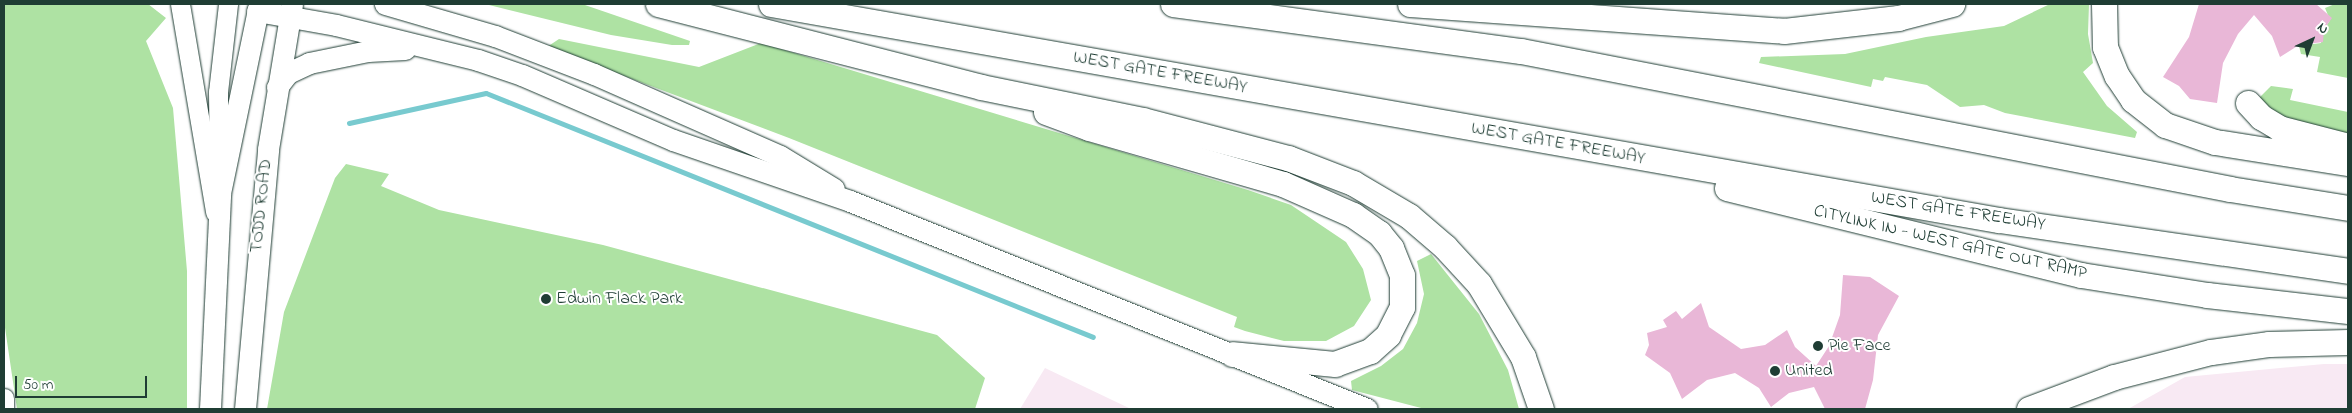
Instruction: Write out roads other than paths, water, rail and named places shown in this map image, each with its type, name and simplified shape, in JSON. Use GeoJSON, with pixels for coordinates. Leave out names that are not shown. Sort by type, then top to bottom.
{"type":"FeatureCollection","features":[{"type":"Feature","properties":{"kind":"highway"},"geometry":{"type":"LineString","coordinates":[[658,4],[981,87],[1103,111],[1288,158],[1329,172],[1378,195],[1427,231],[1479,284],[1523,357],[1541,409]]}},
{"type":"Feature","properties":{"kind":"highway","name":"WEST GATE FREEWAY"},"geometry":{"type":"LineString","coordinates":[[771,4],[1558,144],[1999,220],[2348,271]]}},
{"type":"Feature","properties":{"kind":"highway"},"geometry":{"type":"LineString","coordinates":[[1173,4],[1521,51],[2230,188],[2348,208]]}},
{"type":"Feature","properties":{"kind":"highway"},"geometry":{"type":"LineString","coordinates":[[1410,4],[1630,18],[1722,28],[1784,31],[1898,18],[1952,4]]}},
{"type":"Feature","properties":{"kind":"highway"},"geometry":{"type":"LineString","coordinates":[[1605,4],[1630,18]]}},
{"type":"Feature","properties":{"kind":"highway"},"geometry":{"type":"LineString","coordinates":[[2104,4],[2105,47],[2117,76],[2133,100],[2165,125],[2215,142],[2348,163]]}},
{"type":"Feature","properties":{"kind":"highway"},"geometry":{"type":"LineString","coordinates":[[981,87],[1089,128],[1283,184],[1353,215],[1379,233],[1396,260],[1404,293],[1394,326],[1380,344],[1362,356],[1335,364],[1232,354]]}},
{"type":"Feature","properties":{"kind":"highway"},"geometry":{"type":"LineString","coordinates":[[2248,103],[2261,117],[2279,128],[2348,146]]}},
{"type":"Feature","properties":{"kind":"highway","name":"CITYLINK IN - WEST GATE OUT RAMP"},"geometry":{"type":"LineString","coordinates":[[1558,144],[1831,215],[2082,275],[2207,295],[2348,311]]}},
{"type":"Feature","properties":{"kind":"highway"},"geometry":{"type":"LineString","coordinates":[[2029,409],[2134,371],[2211,352],[2269,344],[2348,342]]}},
{"type":"Feature","properties":{"kind":"main road"},"geometry":{"type":"LineString","coordinates":[[180,4],[218,223]]}},
{"type":"Feature","properties":{"kind":"main road"},"geometry":{"type":"LineString","coordinates":[[210,409],[220,193],[218,92],[227,4],[291,10],[448,52],[522,76],[673,140],[850,201],[1367,409]]}},
{"type":"Feature","properties":{"kind":"main road"},"geometry":{"type":"LineString","coordinates":[[386,4],[495,36],[594,74],[780,156],[850,201]]}},
{"type":"Feature","properties":{"kind":"main road"},"geometry":{"type":"LineString","coordinates":[[220,193],[258,7]]}},
{"type":"Feature","properties":{"kind":"main road","name":"TODD ROAD"},"geometry":{"type":"LineString","coordinates":[[245,409],[261,216],[277,87],[291,10]]}},
{"type":"Feature","properties":{"kind":"main road"},"geometry":{"type":"LineString","coordinates":[[277,87],[288,73],[309,63],[391,49],[448,52]]}},
{"type":"Feature","properties":{"kind":"main road"},"geometry":{"type":"LineString","coordinates":[[4,398],[4,409]]}},
{"type":"Feature","properties":{"kind":"waterway"},"geometry":{"type":"LineString","coordinates":[[349,123],[486,93],[1093,337]]}},
{"type":"Feature","properties":{"kind":"place","name":"Edwin Flack Park"},"geometry":{"type":"Point","coordinates":[546,299]}},
{"type":"Feature","properties":{"kind":"place","name":"Pie Face"},"geometry":{"type":"Point","coordinates":[1818,346]}},
{"type":"Feature","properties":{"kind":"place","name":"United"},"geometry":{"type":"Point","coordinates":[1775,371]}}]}
